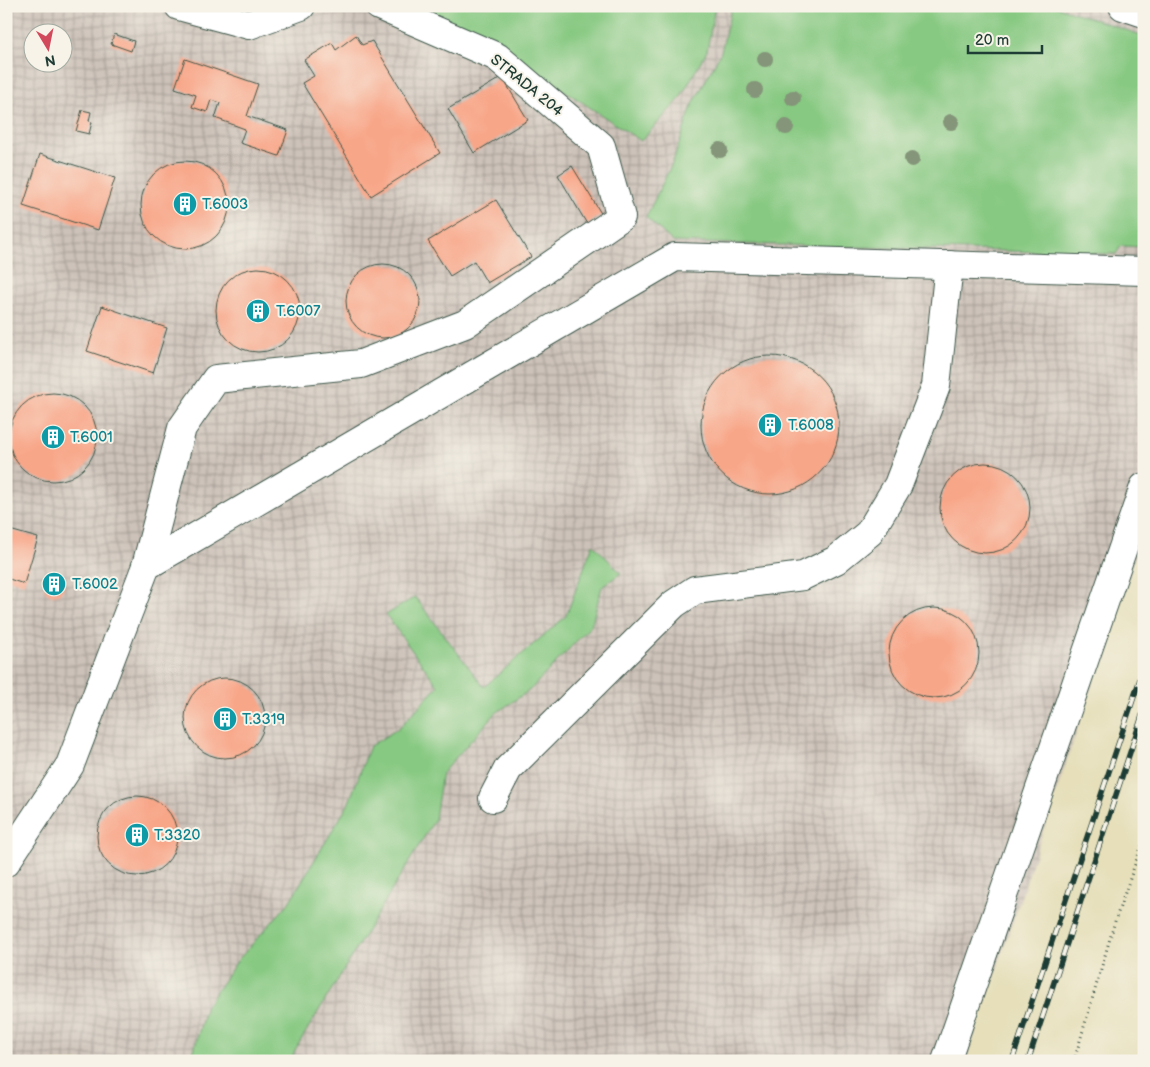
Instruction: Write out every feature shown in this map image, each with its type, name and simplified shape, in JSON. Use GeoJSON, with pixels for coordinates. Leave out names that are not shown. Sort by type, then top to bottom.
{"type":"FeatureCollection","features":[{"type":"Feature","properties":{"kind":"main road"},"geometry":{"type":"LineString","coordinates":[[179,6],[249,25],[301,6]]}},
{"type":"Feature","properties":{"kind":"main road","name":"STRADA 204"},"geometry":{"type":"LineString","coordinates":[[146,566],[182,428],[216,379],[361,364],[465,324],[621,217],[601,146],[497,57],[379,6]]}},
{"type":"Feature","properties":{"kind":"main road"},"geometry":{"type":"LineString","coordinates":[[1123,6],[1144,13]]}},
{"type":"Feature","properties":{"kind":"main road"},"geometry":{"type":"LineString","coordinates":[[6,862],[70,765],[146,566],[675,258],[1144,271]]}},
{"type":"Feature","properties":{"kind":"main road"},"geometry":{"type":"LineString","coordinates":[[493,798],[508,769],[674,604],[695,590],[803,576],[836,560],[869,533],[898,485],[936,386],[949,265]]}},
{"type":"Feature","properties":{"kind":"main road"},"geometry":{"type":"LineString","coordinates":[[946,1061],[1144,487]]}},
{"type":"Feature","properties":{"kind":"path"},"geometry":{"type":"LineString","coordinates":[[1074,1061],[1116,918],[1144,839]]}},
{"type":"Feature","properties":{"kind":"shaded area"},"geometry":{"type":"Polygon","coordinates":[[[6,6],[1144,6],[1144,531],[966,1061],[6,1061],[6,6]]]}},
{"type":"Feature","properties":{"kind":"green space"},"geometry":{"type":"Polygon","coordinates":[[[405,6],[715,6],[707,51],[679,100],[641,141],[501,49],[405,6]]]}},
{"type":"Feature","properties":{"kind":"green space"},"geometry":{"type":"Polygon","coordinates":[[[732,6],[1055,6],[1144,36],[1144,247],[1121,246],[1116,254],[673,242],[646,217],[672,164],[692,106],[721,52],[732,6]]]}},
{"type":"Feature","properties":{"kind":"green space"},"geometry":{"type":"Polygon","coordinates":[[[593,544],[621,573],[602,587],[591,626],[530,690],[496,713],[442,773],[435,819],[295,1050],[291,1061],[191,1061],[206,1006],[238,960],[288,904],[348,805],[370,746],[399,728],[438,686],[386,615],[415,597],[484,687],[566,616],[593,544]]]}},
{"type":"Feature","properties":{"kind":"building"},"geometry":{"type":"Polygon","coordinates":[[[114,34],[134,41],[131,51],[111,44],[114,34]]]}},
{"type":"Feature","properties":{"kind":"building"},"geometry":{"type":"Polygon","coordinates":[[[356,35],[362,45],[372,41],[440,153],[371,196],[302,83],[314,76],[304,60],[332,43],[336,50],[356,35]]]}},
{"type":"Feature","properties":{"kind":"building"},"geometry":{"type":"Polygon","coordinates":[[[185,59],[258,84],[247,116],[288,130],[279,156],[240,143],[245,129],[215,118],[220,103],[211,100],[207,112],[192,107],[196,95],[175,88],[185,59]]]}},
{"type":"Feature","properties":{"kind":"building"},"geometry":{"type":"Polygon","coordinates":[[[502,77],[528,120],[474,153],[448,109],[502,77]]]}},
{"type":"Feature","properties":{"kind":"building"},"geometry":{"type":"Polygon","coordinates":[[[82,110],[91,112],[89,121],[92,122],[89,134],[76,131],[82,110]]]}},
{"type":"Feature","properties":{"kind":"building"},"geometry":{"type":"Polygon","coordinates":[[[40,154],[115,178],[98,230],[23,206],[40,154]]]}},
{"type":"Feature","properties":{"kind":"building","name":"T.6003"},"geometry":{"type":"Polygon","coordinates":[[[185,161],[202,164],[216,174],[226,188],[229,205],[226,222],[216,236],[202,246],[185,249],[168,246],[154,236],[144,222],[141,205],[144,188],[154,174],[168,164],[185,161]]]}},
{"type":"Feature","properties":{"kind":"building"},"geometry":{"type":"Polygon","coordinates":[[[572,166],[602,215],[587,224],[558,175],[572,166]]]}},
{"type":"Feature","properties":{"kind":"building"},"geometry":{"type":"Polygon","coordinates":[[[496,200],[531,257],[487,283],[474,261],[450,276],[428,241],[496,200]]]}},
{"type":"Feature","properties":{"kind":"building"},"geometry":{"type":"Polygon","coordinates":[[[376,264],[390,264],[404,270],[414,280],[420,294],[420,308],[414,322],[404,332],[390,338],[376,338],[362,332],[352,322],[346,308],[346,294],[352,280],[362,270],[376,264]]]}},
{"type":"Feature","properties":{"kind":"building","name":"T.6007"},"geometry":{"type":"Polygon","coordinates":[[[258,268],[274,271],[288,280],[297,294],[300,310],[297,326],[288,340],[274,349],[258,352],[242,349],[228,340],[219,326],[216,310],[219,294],[228,280],[242,271],[258,268]]]}},
{"type":"Feature","properties":{"kind":"building"},"geometry":{"type":"Polygon","coordinates":[[[102,306],[167,328],[153,373],[87,351],[102,306]]]}},
{"type":"Feature","properties":{"kind":"building","name":"T.6008"},"geometry":{"type":"Polygon","coordinates":[[[770,356],[796,361],[819,376],[834,399],[839,425],[834,451],[819,474],[796,489],[770,494],[744,489],[721,474],[706,451],[701,425],[706,399],[721,376],[744,361],[770,356]]]}},
{"type":"Feature","properties":{"kind":"building","name":"T.6001"},"geometry":{"type":"Polygon","coordinates":[[[53,393],[70,396],[78,400],[90,412],[94,420],[97,437],[94,454],[90,462],[78,474],[70,478],[53,481],[36,478],[28,474],[16,462],[12,454],[9,437],[12,420],[16,412],[28,400],[36,396],[53,393]]]}},
{"type":"Feature","properties":{"kind":"building"},"geometry":{"type":"Polygon","coordinates":[[[985,463],[1002,466],[1017,476],[1027,491],[1030,508],[1027,525],[1017,540],[1002,550],[985,553],[968,550],[953,540],[943,525],[940,508],[943,491],[953,476],[968,466],[985,463]]]}},
{"type":"Feature","properties":{"kind":"building"},"geometry":{"type":"Polygon","coordinates":[[[6,529],[38,538],[24,584],[6,578],[6,529]]]}},
{"type":"Feature","properties":{"kind":"building","name":"T.6002"},"geometry":{"type":"Polygon","coordinates":[[[54,575],[61,578],[64,585],[61,592],[54,595],[47,592],[44,585],[47,578],[54,575]]]}},
{"type":"Feature","properties":{"kind":"building"},"geometry":{"type":"Polygon","coordinates":[[[925,608],[943,608],[959,615],[972,628],[979,644],[979,662],[972,678],[959,691],[943,698],[925,698],[909,691],[896,678],[889,662],[889,644],[896,628],[909,615],[925,608]]]}},
{"type":"Feature","properties":{"kind":"building","name":"T.3319"},"geometry":{"type":"Polygon","coordinates":[[[225,678],[240,681],[253,690],[262,703],[265,718],[262,733],[253,746],[240,755],[225,758],[210,755],[197,746],[188,733],[185,718],[188,703],[197,690],[210,681],[225,678]]]}},
{"type":"Feature","properties":{"kind":"building","name":"T.3320"},"geometry":{"type":"Polygon","coordinates":[[[137,796],[152,799],[165,808],[174,821],[177,836],[174,851],[165,864],[152,873],[137,876],[122,873],[109,864],[100,851],[97,836],[100,821],[109,808],[122,799],[137,796]]]}},
{"type":"Feature","properties":{"kind":"railway"},"geometry":{"type":"LineString","coordinates":[[1012,1061],[1144,667]]}},
{"type":"Feature","properties":{"kind":"railway"},"geometry":{"type":"LineString","coordinates":[[1028,1061],[1144,710]]}},
{"type":"Feature","properties":{"kind":"place","name":"T.6003"},"geometry":{"type":"Point","coordinates":[185,204]}},
{"type":"Feature","properties":{"kind":"place","name":"T.6007"},"geometry":{"type":"Point","coordinates":[258,311]}},
{"type":"Feature","properties":{"kind":"place","name":"T.6008"},"geometry":{"type":"Point","coordinates":[770,425]}},
{"type":"Feature","properties":{"kind":"place","name":"T.6001"},"geometry":{"type":"Point","coordinates":[53,437]}},
{"type":"Feature","properties":{"kind":"place","name":"T.6002"},"geometry":{"type":"Point","coordinates":[54,584]}},
{"type":"Feature","properties":{"kind":"place","name":"T.3319"},"geometry":{"type":"Point","coordinates":[225,719]}},
{"type":"Feature","properties":{"kind":"place","name":"T.3320"},"geometry":{"type":"Point","coordinates":[137,835]}}]}
